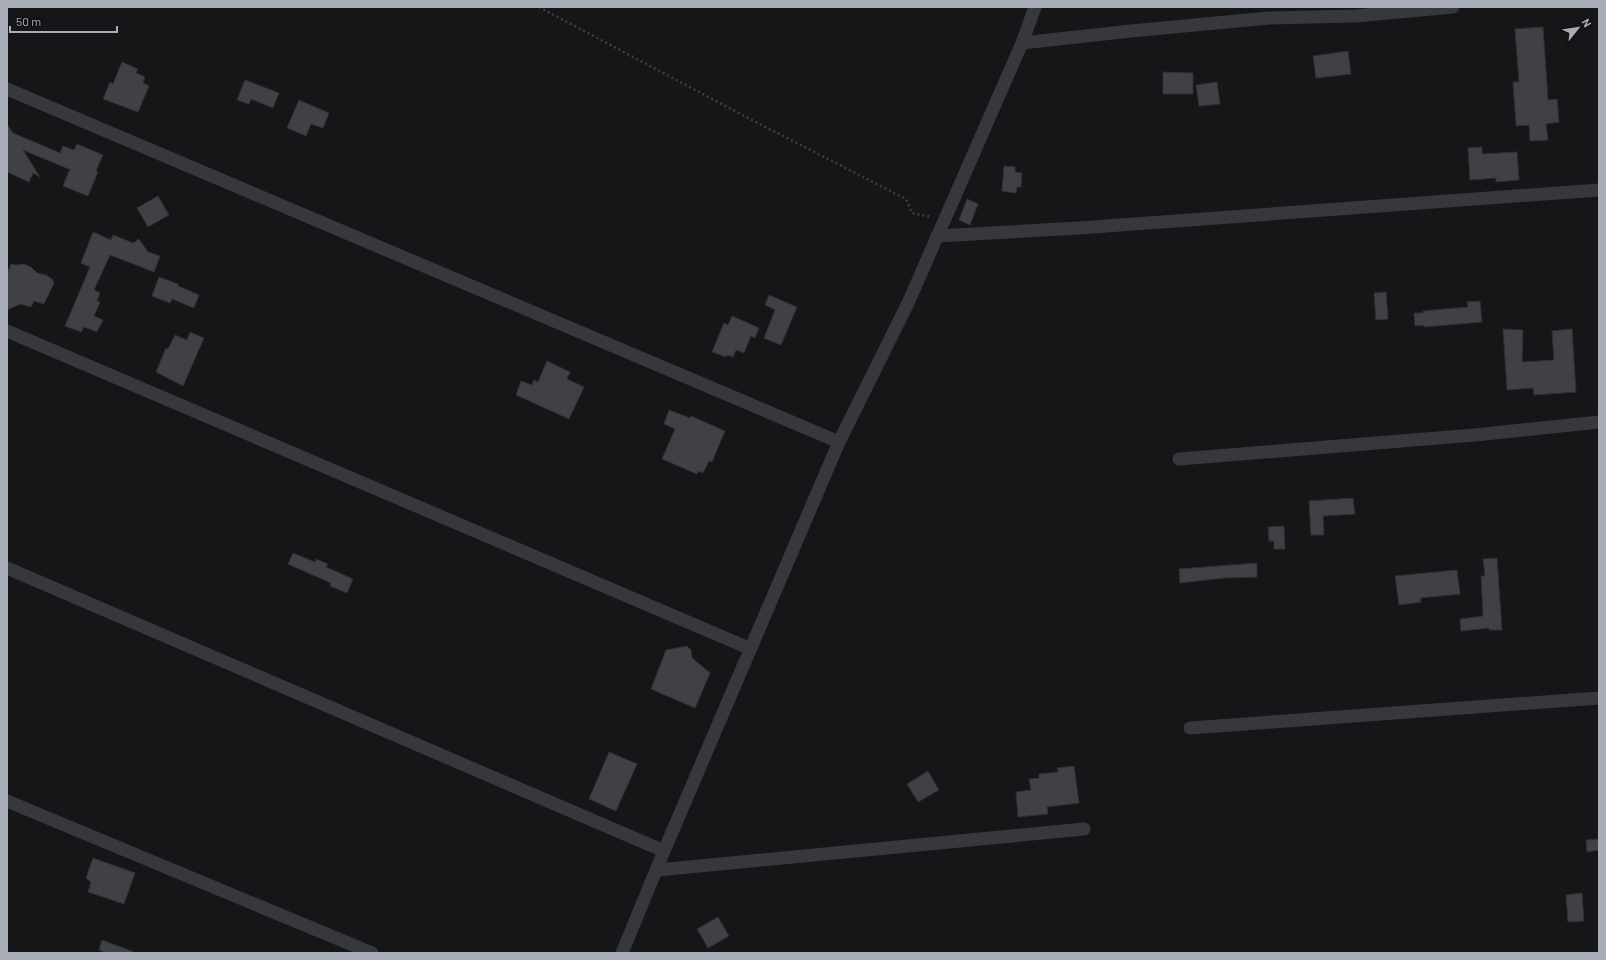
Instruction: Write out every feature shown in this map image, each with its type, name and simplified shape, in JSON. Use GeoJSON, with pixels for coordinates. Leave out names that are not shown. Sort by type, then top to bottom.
{"type":"FeatureCollection","features":[{"type":"Feature","properties":{"kind":"street"},"geometry":{"type":"LineString","coordinates":[[622,953],[658,870],[664,851],[839,442],[908,301],[1022,43],[1035,7]]}},
{"type":"Feature","properties":{"kind":"street"},"geometry":{"type":"LineString","coordinates":[[1022,43],[1270,18],[1355,16],[1453,7]]}},
{"type":"Feature","properties":{"kind":"street"},"geometry":{"type":"LineString","coordinates":[[7,89],[839,442]]}},
{"type":"Feature","properties":{"kind":"street"},"geometry":{"type":"LineString","coordinates":[[937,236],[1079,228],[1599,190]]}},
{"type":"Feature","properties":{"kind":"street"},"geometry":{"type":"LineString","coordinates":[[7,330],[751,649]]}},
{"type":"Feature","properties":{"kind":"street"},"geometry":{"type":"LineString","coordinates":[[1179,459],[1476,435],[1599,422]]}},
{"type":"Feature","properties":{"kind":"street"},"geometry":{"type":"LineString","coordinates":[[7,568],[664,851]]}},
{"type":"Feature","properties":{"kind":"street"},"geometry":{"type":"LineString","coordinates":[[1190,728],[1599,698]]}},
{"type":"Feature","properties":{"kind":"street"},"geometry":{"type":"LineString","coordinates":[[7,801],[372,953]]}},
{"type":"Feature","properties":{"kind":"street"},"geometry":{"type":"LineString","coordinates":[[658,870],[1084,829]]}},
{"type":"Feature","properties":{"kind":"path"},"geometry":{"type":"LineString","coordinates":[[539,7],[748,118],[906,199],[912,213],[944,220]]}},
{"type":"Feature","properties":{"kind":"building"},"geometry":{"type":"Polygon","coordinates":[[[1543,27],[1548,100],[1557,99],[1559,122],[1546,124],[1548,140],[1530,141],[1529,125],[1516,126],[1513,82],[1519,82],[1515,29],[1543,27]]]}},
{"type":"Feature","properties":{"kind":"building"},"geometry":{"type":"Polygon","coordinates":[[[1348,51],[1351,74],[1316,78],[1313,56],[1348,51]]]}},
{"type":"Feature","properties":{"kind":"building"},"geometry":{"type":"Polygon","coordinates":[[[122,62],[138,69],[136,73],[145,77],[143,83],[149,86],[138,112],[103,99],[110,82],[113,84],[122,62]]]}},
{"type":"Feature","properties":{"kind":"building"},"geometry":{"type":"Polygon","coordinates":[[[1163,72],[1193,73],[1193,94],[1163,94],[1163,72]]]}},
{"type":"Feature","properties":{"kind":"building"},"geometry":{"type":"Polygon","coordinates":[[[245,80],[279,93],[273,108],[251,99],[249,104],[237,100],[245,80]]]}},
{"type":"Feature","properties":{"kind":"building"},"geometry":{"type":"Polygon","coordinates":[[[1217,82],[1220,104],[1199,106],[1196,85],[1217,82]]]}},
{"type":"Feature","properties":{"kind":"building"},"geometry":{"type":"Polygon","coordinates":[[[299,100],[329,113],[323,128],[311,124],[306,136],[287,128],[299,100]]]}},
{"type":"Feature","properties":{"kind":"building"},"geometry":{"type":"Polygon","coordinates":[[[7,124],[13,133],[60,153],[63,146],[74,150],[77,144],[103,155],[88,196],[63,186],[69,171],[71,170],[23,150],[40,177],[33,173],[29,182],[7,172],[7,124]]]}},
{"type":"Feature","properties":{"kind":"building"},"geometry":{"type":"Polygon","coordinates":[[[1482,147],[1482,154],[1517,152],[1519,180],[1496,182],[1496,178],[1470,180],[1468,148],[1482,147]]]}},
{"type":"Feature","properties":{"kind":"building"},"geometry":{"type":"Polygon","coordinates":[[[1004,166],[1015,167],[1015,172],[1022,173],[1021,187],[1017,187],[1016,193],[1002,191],[1004,166]]]}},
{"type":"Feature","properties":{"kind":"building"},"geometry":{"type":"Polygon","coordinates":[[[158,196],[169,215],[148,227],[137,208],[158,196]]]}},
{"type":"Feature","properties":{"kind":"building"},"geometry":{"type":"Polygon","coordinates":[[[967,199],[978,204],[970,225],[959,220],[967,199]]]}},
{"type":"Feature","properties":{"kind":"building"},"geometry":{"type":"Polygon","coordinates":[[[93,232],[111,240],[113,235],[133,243],[139,239],[148,252],[160,256],[154,272],[110,255],[94,290],[100,293],[97,301],[100,302],[94,316],[103,320],[97,332],[84,327],[81,332],[65,326],[90,267],[81,263],[93,232]]]}},
{"type":"Feature","properties":{"kind":"building"},"geometry":{"type":"Polygon","coordinates":[[[11,264],[24,264],[31,267],[37,273],[46,275],[52,279],[54,283],[44,304],[34,301],[31,307],[20,304],[7,310],[7,273],[11,264]]]}},
{"type":"Feature","properties":{"kind":"building"},"geometry":{"type":"Polygon","coordinates":[[[159,277],[178,284],[178,286],[199,295],[194,308],[172,299],[170,303],[152,296],[159,277]]]}},
{"type":"Feature","properties":{"kind":"building"},"geometry":{"type":"Polygon","coordinates":[[[1386,292],[1388,319],[1376,320],[1374,293],[1386,292]]]}},
{"type":"Feature","properties":{"kind":"building"},"geometry":{"type":"Polygon","coordinates":[[[769,295],[797,307],[781,345],[764,338],[775,310],[765,305],[769,295]]]}},
{"type":"Feature","properties":{"kind":"building"},"geometry":{"type":"Polygon","coordinates":[[[1480,301],[1482,322],[1424,327],[1424,325],[1415,326],[1414,313],[1468,307],[1467,302],[1480,301]]]}},
{"type":"Feature","properties":{"kind":"building"},"geometry":{"type":"Polygon","coordinates":[[[732,316],[759,328],[755,338],[751,336],[744,353],[736,350],[733,357],[727,355],[726,357],[712,352],[724,323],[728,325],[732,316]]]}},
{"type":"Feature","properties":{"kind":"building"},"geometry":{"type":"Polygon","coordinates":[[[1503,329],[1523,330],[1522,362],[1554,360],[1552,331],[1572,329],[1576,392],[1534,395],[1533,388],[1507,390],[1503,329]]]}},
{"type":"Feature","properties":{"kind":"building"},"geometry":{"type":"Polygon","coordinates":[[[190,332],[204,338],[183,386],[156,372],[166,348],[168,349],[175,335],[187,340],[190,332]]]}},
{"type":"Feature","properties":{"kind":"building"},"geometry":{"type":"Polygon","coordinates":[[[547,361],[570,372],[567,379],[584,387],[569,419],[516,395],[521,381],[532,385],[534,380],[538,382],[547,361]]]}},
{"type":"Feature","properties":{"kind":"building"},"geometry":{"type":"Polygon","coordinates":[[[669,410],[690,418],[691,416],[725,431],[712,462],[709,461],[703,473],[699,471],[697,474],[662,459],[675,429],[664,424],[669,410]]]}},
{"type":"Feature","properties":{"kind":"building"},"geometry":{"type":"Polygon","coordinates":[[[1353,498],[1355,514],[1323,516],[1324,535],[1311,535],[1309,501],[1353,498]]]}},
{"type":"Feature","properties":{"kind":"building"},"geometry":{"type":"Polygon","coordinates":[[[1284,526],[1285,549],[1274,549],[1274,541],[1269,541],[1268,527],[1284,526]]]}},
{"type":"Feature","properties":{"kind":"building"},"geometry":{"type":"Polygon","coordinates":[[[293,553],[315,562],[316,559],[328,564],[326,567],[353,579],[347,593],[330,586],[331,583],[288,564],[293,553]]]}},
{"type":"Feature","properties":{"kind":"building"},"geometry":{"type":"Polygon","coordinates":[[[1497,558],[1502,630],[1489,630],[1489,628],[1461,631],[1460,619],[1483,616],[1481,576],[1485,576],[1483,559],[1497,558]]]}},
{"type":"Feature","properties":{"kind":"building"},"geometry":{"type":"Polygon","coordinates":[[[1257,563],[1257,577],[1224,578],[1180,583],[1179,569],[1257,563]]]}},
{"type":"Feature","properties":{"kind":"building"},"geometry":{"type":"Polygon","coordinates":[[[1457,570],[1460,594],[1420,598],[1421,602],[1399,605],[1395,576],[1457,570]]]}},
{"type":"Feature","properties":{"kind":"building"},"geometry":{"type":"Polygon","coordinates":[[[687,646],[691,650],[692,658],[710,673],[695,708],[651,689],[666,650],[687,646]]]}},
{"type":"Feature","properties":{"kind":"building"},"geometry":{"type":"Polygon","coordinates":[[[609,752],[637,764],[616,811],[589,799],[609,752]]]}},
{"type":"Feature","properties":{"kind":"building"},"geometry":{"type":"Polygon","coordinates":[[[1074,766],[1079,803],[1047,807],[1048,814],[1018,817],[1016,792],[1031,790],[1029,779],[1039,778],[1039,774],[1058,772],[1057,768],[1074,766]]]}},
{"type":"Feature","properties":{"kind":"building"},"geometry":{"type":"Polygon","coordinates":[[[928,771],[939,790],[918,802],[907,784],[928,771]]]}},
{"type":"Feature","properties":{"kind":"building"},"geometry":{"type":"Polygon","coordinates":[[[1599,839],[1599,850],[1587,852],[1586,840],[1599,839]]]}},
{"type":"Feature","properties":{"kind":"building"},"geometry":{"type":"Polygon","coordinates":[[[93,858],[135,873],[124,904],[88,892],[91,882],[86,878],[93,858]]]}},
{"type":"Feature","properties":{"kind":"building"},"geometry":{"type":"Polygon","coordinates":[[[1582,893],[1584,921],[1568,922],[1566,895],[1582,893]]]}},
{"type":"Feature","properties":{"kind":"building"},"geometry":{"type":"Polygon","coordinates":[[[718,917],[729,936],[708,948],[697,929],[718,917]]]}},
{"type":"Feature","properties":{"kind":"building"},"geometry":{"type":"Polygon","coordinates":[[[102,940],[134,952],[106,953],[99,950],[102,940]]]}}]}
